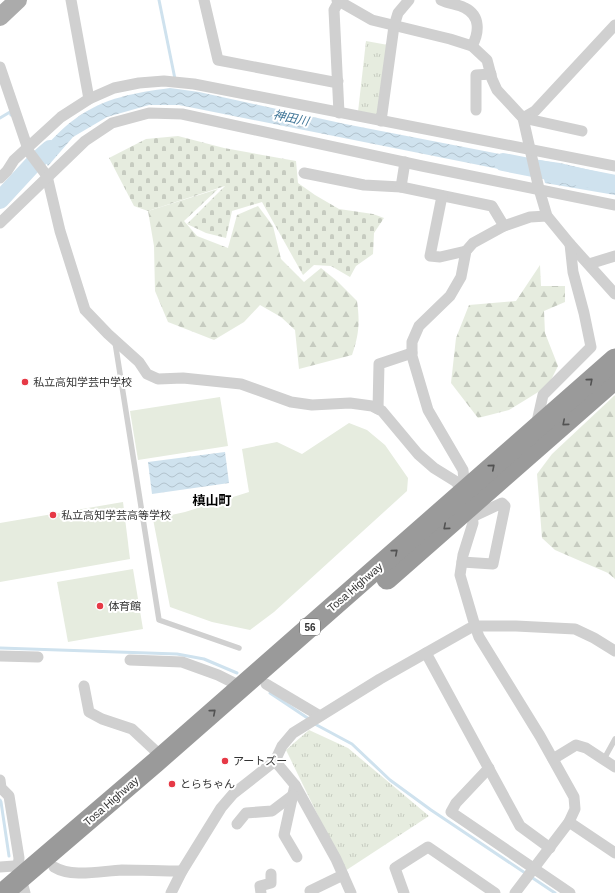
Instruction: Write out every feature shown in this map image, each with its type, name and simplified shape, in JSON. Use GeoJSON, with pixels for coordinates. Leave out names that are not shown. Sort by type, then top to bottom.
{"type":"FeatureCollection","features":[{"type":"Feature","properties":{"kind":"highway","name":"Tosa Highway"},"geometry":{"type":"LineString","coordinates":[[23,885],[162,757],[242,687],[469,505],[536,429],[615,359]]}},
{"type":"Feature","properties":{"kind":"highway","name":"Tosa Highway"},"geometry":{"type":"LineString","coordinates":[[3,893],[23,885],[54,867],[615,379]]}},
{"type":"Feature","properties":{"kind":"main road"},"geometry":{"type":"LineString","coordinates":[[0,17],[15,1]]}},
{"type":"Feature","properties":{"kind":"street"},"geometry":{"type":"LineString","coordinates":[[71,0],[89,99]]}},
{"type":"Feature","properties":{"kind":"street"},"geometry":{"type":"LineString","coordinates":[[204,0],[218,60],[332,82],[338,81]]}},
{"type":"Feature","properties":{"kind":"street"},"geometry":{"type":"LineString","coordinates":[[381,121],[394,26],[398,13],[409,0]]}},
{"type":"Feature","properties":{"kind":"street"},"geometry":{"type":"LineString","coordinates":[[441,0],[465,8],[475,16],[478,29],[476,39],[472,46]]}},
{"type":"Feature","properties":{"kind":"street"},"geometry":{"type":"LineString","coordinates":[[339,113],[334,10],[338,1],[372,20],[450,39],[472,46],[487,60],[490,74],[497,90],[523,118],[538,187],[547,216],[615,294]]}},
{"type":"Feature","properties":{"kind":"street"},"geometry":{"type":"LineString","coordinates":[[523,118],[535,111],[613,32]]}},
{"type":"Feature","properties":{"kind":"street"},"geometry":{"type":"LineString","coordinates":[[0,67],[29,150],[46,175],[60,231],[85,310],[114,340],[139,362],[147,374],[158,379],[183,378],[241,384],[290,402],[312,405],[350,403],[372,406],[382,411],[418,454],[434,468],[455,481],[469,505]]}},
{"type":"Feature","properties":{"kind":"street"},"geometry":{"type":"LineString","coordinates":[[476,110],[476,75],[490,74]]}},
{"type":"Feature","properties":{"kind":"street"},"geometry":{"type":"LineString","coordinates":[[0,178],[7,171],[14,160],[29,150],[61,116],[89,99],[114,88],[140,83],[164,81],[194,84],[530,152],[615,166]]}},
{"type":"Feature","properties":{"kind":"street"},"geometry":{"type":"LineString","coordinates":[[0,223],[46,175],[85,141],[112,124],[149,113],[182,114],[405,162],[538,187],[615,205]]}},
{"type":"Feature","properties":{"kind":"street"},"geometry":{"type":"LineString","coordinates":[[523,118],[582,131]]}},
{"type":"Feature","properties":{"kind":"street"},"geometry":{"type":"LineString","coordinates":[[401,188],[405,162]]}},
{"type":"Feature","properties":{"kind":"street"},"geometry":{"type":"LineString","coordinates":[[304,173],[364,185],[401,188],[492,206],[504,226]]}},
{"type":"Feature","properties":{"kind":"street"},"geometry":{"type":"LineString","coordinates":[[442,196],[430,256],[440,257],[466,251]]}},
{"type":"Feature","properties":{"kind":"street"},"geometry":{"type":"LineString","coordinates":[[515,893],[569,822],[575,809],[574,797],[479,636],[475,626],[460,575],[463,554],[472,523],[463,470],[428,410],[412,354],[412,342],[419,326],[450,296],[461,277],[466,251],[473,243],[504,226],[530,218],[547,216]]}},
{"type":"Feature","properties":{"kind":"street"},"geometry":{"type":"LineString","coordinates":[[536,429],[543,395],[591,347],[584,313],[572,272],[570,244]]}},
{"type":"Feature","properties":{"kind":"street"},"geometry":{"type":"LineString","coordinates":[[589,264],[615,256]]}},
{"type":"Feature","properties":{"kind":"street"},"geometry":{"type":"LineString","coordinates":[[378,409],[380,364],[412,354]]}},
{"type":"Feature","properties":{"kind":"street"},"geometry":{"type":"LineString","coordinates":[[462,562],[493,564],[505,506],[502,503],[469,505]]}},
{"type":"Feature","properties":{"kind":"street"},"geometry":{"type":"LineString","coordinates":[[171,893],[182,871],[221,808],[234,794],[275,761],[282,746],[293,733],[426,653],[475,626],[516,626],[575,629],[594,638],[615,652]]}},
{"type":"Feature","properties":{"kind":"street"},"geometry":{"type":"LineString","coordinates":[[426,653],[520,826],[550,848]]}},
{"type":"Feature","properties":{"kind":"street"},"geometry":{"type":"LineString","coordinates":[[0,656],[38,657]]}},
{"type":"Feature","properties":{"kind":"street"},"geometry":{"type":"LineString","coordinates":[[130,660],[182,662],[218,675],[242,687]]}},
{"type":"Feature","properties":{"kind":"street"},"geometry":{"type":"LineString","coordinates":[[266,684],[319,717]]}},
{"type":"Feature","properties":{"kind":"street"},"geometry":{"type":"LineString","coordinates":[[84,686],[89,712],[102,719],[132,729],[162,757]]}},
{"type":"Feature","properties":{"kind":"street"},"geometry":{"type":"LineString","coordinates":[[552,759],[576,745],[586,748],[615,767]]}},
{"type":"Feature","properties":{"kind":"street"},"geometry":{"type":"LineString","coordinates":[[275,761],[294,790],[343,875],[351,893]]}},
{"type":"Feature","properties":{"kind":"street"},"geometry":{"type":"LineString","coordinates":[[489,768],[456,803],[451,812],[570,893]]}},
{"type":"Feature","properties":{"kind":"street"},"geometry":{"type":"LineString","coordinates":[[0,780],[1,788],[9,796],[23,885]]}},
{"type":"Feature","properties":{"kind":"street"},"geometry":{"type":"LineString","coordinates":[[237,824],[246,813],[272,811],[294,790]]}},
{"type":"Feature","properties":{"kind":"street"},"geometry":{"type":"LineString","coordinates":[[294,790],[284,834],[297,857]]}},
{"type":"Feature","properties":{"kind":"street"},"geometry":{"type":"LineString","coordinates":[[569,822],[615,853]]}},
{"type":"Feature","properties":{"kind":"street"},"geometry":{"type":"LineString","coordinates":[[404,893],[396,868],[428,847],[495,893]]}},
{"type":"Feature","properties":{"kind":"street"},"geometry":{"type":"LineString","coordinates":[[0,867],[14,866],[23,885]]}},
{"type":"Feature","properties":{"kind":"street"},"geometry":{"type":"LineString","coordinates":[[54,867],[61,871],[72,873],[123,870],[182,871]]}},
{"type":"Feature","properties":{"kind":"street"},"geometry":{"type":"LineString","coordinates":[[261,893],[260,886],[271,883],[271,874]]}},
{"type":"Feature","properties":{"kind":"street"},"geometry":{"type":"LineString","coordinates":[[310,891],[343,875]]}},
{"type":"Feature","properties":{"kind":"lane"},"geometry":{"type":"LineString","coordinates":[[114,340],[159,620],[239,648]]}},
{"type":"Feature","properties":{"kind":"lane"},"geometry":{"type":"LineString","coordinates":[[604,760],[615,740]]}},
{"type":"Feature","properties":{"kind":"green space"},"geometry":{"type":"Polygon","coordinates":[[[366,41],[388,45],[379,117],[358,112],[366,41]]]}},
{"type":"Feature","properties":{"kind":"green space"},"geometry":{"type":"Polygon","coordinates":[[[178,136],[224,148],[296,161],[298,183],[315,195],[339,209],[373,214],[384,218],[374,233],[373,254],[356,266],[350,277],[331,266],[314,265],[303,275],[262,202],[232,211],[226,238],[206,233],[187,224],[225,186],[148,211],[134,206],[109,158],[146,139],[178,136]]]}},
{"type":"Feature","properties":{"kind":"green space"},"geometry":{"type":"Polygon","coordinates":[[[218,189],[184,221],[197,236],[228,248],[237,215],[258,206],[273,226],[281,259],[304,282],[321,268],[337,281],[357,301],[358,328],[352,355],[299,369],[295,330],[281,317],[260,305],[244,322],[214,340],[168,322],[155,291],[154,246],[148,211],[218,189]]]}},
{"type":"Feature","properties":{"kind":"green space"},"geometry":{"type":"Polygon","coordinates":[[[540,265],[541,286],[565,286],[565,302],[544,311],[545,333],[558,366],[548,386],[509,410],[478,418],[451,383],[456,338],[469,305],[516,301],[540,265]]]}},
{"type":"Feature","properties":{"kind":"green space"},"geometry":{"type":"Polygon","coordinates":[[[615,395],[615,579],[608,573],[555,550],[542,538],[537,474],[552,454],[615,395]]]}},
{"type":"Feature","properties":{"kind":"green space"},"geometry":{"type":"Polygon","coordinates":[[[220,397],[228,446],[138,460],[130,411],[220,397]]]}},
{"type":"Feature","properties":{"kind":"green space"},"geometry":{"type":"Polygon","coordinates":[[[349,423],[367,430],[385,445],[408,478],[407,491],[274,612],[250,630],[212,622],[170,607],[153,519],[185,512],[249,492],[242,449],[277,442],[302,454],[349,423]]]}},
{"type":"Feature","properties":{"kind":"green space"},"geometry":{"type":"Polygon","coordinates":[[[123,502],[130,559],[0,582],[0,523],[123,502]]]}},
{"type":"Feature","properties":{"kind":"green space","name":"体育館"},"geometry":{"type":"Polygon","coordinates":[[[133,569],[143,629],[68,642],[57,582],[133,569]]]}},
{"type":"Feature","properties":{"kind":"green space"},"geometry":{"type":"Polygon","coordinates":[[[309,730],[348,748],[429,816],[345,871],[286,750],[309,730]]]}},
{"type":"Feature","properties":{"kind":"water"},"geometry":{"type":"Polygon","coordinates":[[[170,88],[199,92],[345,124],[525,159],[529,175],[179,105],[149,105],[107,117],[73,137],[48,166],[39,153],[70,123],[98,106],[132,94],[170,88]]]}},
{"type":"Feature","properties":{"kind":"water"},"geometry":{"type":"Polygon","coordinates":[[[539,160],[560,163],[615,176],[615,195],[545,183],[539,160]]]}},
{"type":"Feature","properties":{"kind":"water"},"geometry":{"type":"Polygon","coordinates":[[[225,452],[229,483],[152,494],[148,462],[225,452]]]}},
{"type":"Feature","properties":{"kind":"waterway"},"geometry":{"type":"LineString","coordinates":[[159,0],[175,79]]}},
{"type":"Feature","properties":{"kind":"waterway"},"geometry":{"type":"LineString","coordinates":[[0,118],[10,112],[11,115]]}},
{"type":"Feature","properties":{"kind":"waterway","name":"神田川"},"geometry":{"type":"LineString","coordinates":[[0,200],[35,162],[50,149]]}},
{"type":"Feature","properties":{"kind":"waterway","name":"神田川"},"geometry":{"type":"LineString","coordinates":[[503,162],[615,184]]}},
{"type":"Feature","properties":{"kind":"waterway"},"geometry":{"type":"LineString","coordinates":[[0,648],[177,654],[204,659],[237,673]]}},
{"type":"Feature","properties":{"kind":"waterway"},"geometry":{"type":"LineString","coordinates":[[270,693],[309,719]]}},
{"type":"Feature","properties":{"kind":"waterway"},"geometry":{"type":"LineString","coordinates":[[313,723],[352,744],[390,780],[431,810],[555,893]]}},
{"type":"Feature","properties":{"kind":"waterway"},"geometry":{"type":"LineString","coordinates":[[0,800],[9,856]]}},
{"type":"Feature","properties":{"kind":"place","name":"私立高知学芸中学校"},"geometry":{"type":"Point","coordinates":[25,382]}},
{"type":"Feature","properties":{"kind":"place","name":"私立高知学芸高等学校"},"geometry":{"type":"Point","coordinates":[53,515]}},
{"type":"Feature","properties":{"kind":"place","name":"体育館"},"geometry":{"type":"Point","coordinates":[100,606]}},
{"type":"Feature","properties":{"kind":"place","name":"アートズー"},"geometry":{"type":"Point","coordinates":[225,761]}},
{"type":"Feature","properties":{"kind":"place","name":"とらちゃん"},"geometry":{"type":"Point","coordinates":[172,784]}},
{"type":"Feature","properties":{"kind":"district","name":"槙山町"},"geometry":{"type":"Point","coordinates":[212,500]}}]}
